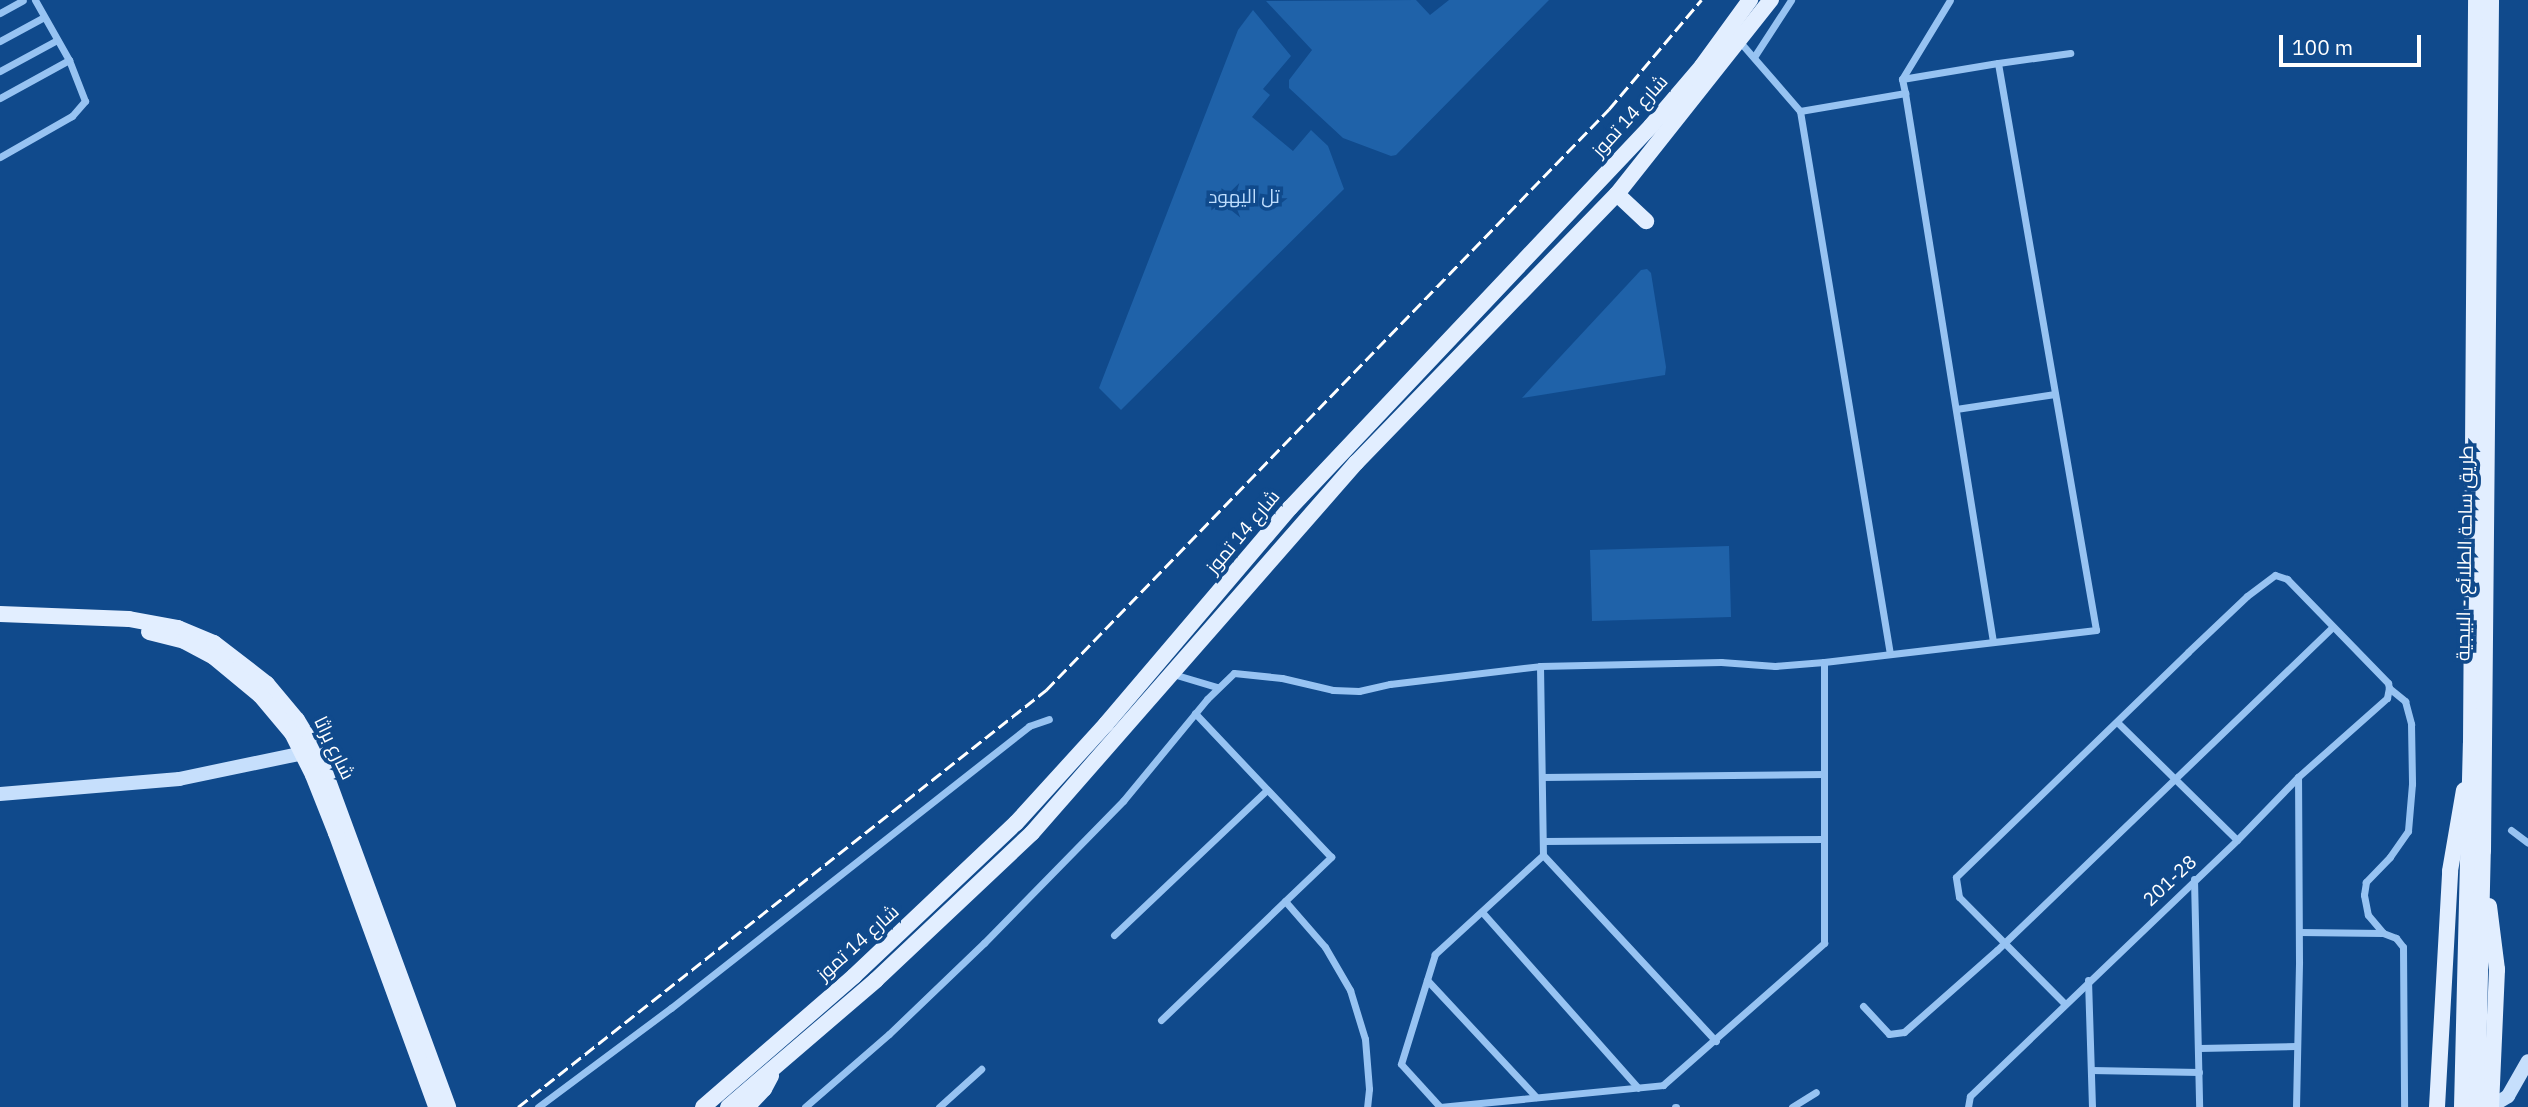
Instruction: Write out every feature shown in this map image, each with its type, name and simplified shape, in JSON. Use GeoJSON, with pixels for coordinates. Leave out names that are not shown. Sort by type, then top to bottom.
{"type":"FeatureCollection","features":[{"type":"Feature","properties":{"kind":"main road","name":"شارع 14 تموز"},"geometry":{"type":"LineString","coordinates":[[753,1075],[1016,823],[1116,712],[1290,508],[1660,117],[1702,66],[1750,0]]}},
{"type":"Feature","properties":{"kind":"main road","name":"شارع 14 تموز"},"geometry":{"type":"LineString","coordinates":[[747,1107],[764,1089],[769,1060],[868,987],[999,866],[1173,674],[1356,463],[1617,194],[1740,42],[1770,0]]}},
{"type":"Feature","properties":{"kind":"main road","name":"طريق ساحة الطلائع - البيجية"},"geometry":{"type":"LineString","coordinates":[[2462,1107],[2482,968],[2471,743],[2476,0]]}},
{"type":"Feature","properties":{"kind":"main road","name":"طريق ساحة الطلائع - البيجية"},"geometry":{"type":"LineString","coordinates":[[2477,1107],[2482,968],[2491,0]]}},
{"type":"Feature","properties":{"kind":"main road"},"geometry":{"type":"LineString","coordinates":[[1617,194],[1646,221]]}},
{"type":"Feature","properties":{"kind":"main road","name":"شارع براثا"},"geometry":{"type":"LineString","coordinates":[[0,614],[129,619],[178,628],[221,647],[267,684],[297,720],[318,756],[448,1107]]}},
{"type":"Feature","properties":{"kind":"main road","name":"شارع براثا"},"geometry":{"type":"LineString","coordinates":[[0,623],[128,628],[184,641],[214,657],[276,712],[303,753],[436,1107]]}},
{"type":"Feature","properties":{"kind":"main road"},"geometry":{"type":"LineString","coordinates":[[2437,1107],[2452,852],[2471,743]]}},
{"type":"Feature","properties":{"kind":"main road"},"geometry":{"type":"LineString","coordinates":[[2482,968],[2491,1107]]}},
{"type":"Feature","properties":{"kind":"main road"},"geometry":{"type":"LineString","coordinates":[[688,1107],[743,1061],[769,1060]]}},
{"type":"Feature","properties":{"kind":"main road"},"geometry":{"type":"LineString","coordinates":[[703,1107],[753,1075]]}},
{"type":"Feature","properties":{"kind":"main road"},"geometry":{"type":"LineString","coordinates":[[728,1107],[753,1075]]}},
{"type":"Feature","properties":{"kind":"street"},"geometry":{"type":"LineString","coordinates":[[0,13],[23,0]]}},
{"type":"Feature","properties":{"kind":"street"},"geometry":{"type":"LineString","coordinates":[[0,157],[82,107],[85,101],[69,60],[36,0]]}},
{"type":"Feature","properties":{"kind":"street"},"geometry":{"type":"LineString","coordinates":[[1754,57],[1791,0]]}},
{"type":"Feature","properties":{"kind":"street"},"geometry":{"type":"LineString","coordinates":[[1950,0],[1902,79],[1993,642]]}},
{"type":"Feature","properties":{"kind":"street"},"geometry":{"type":"LineString","coordinates":[[0,41],[44,17]]}},
{"type":"Feature","properties":{"kind":"street"},"geometry":{"type":"LineString","coordinates":[[0,71],[57,40]]}},
{"type":"Feature","properties":{"kind":"street"},"geometry":{"type":"LineString","coordinates":[[1740,42],[1800,111],[1890,654]]}},
{"type":"Feature","properties":{"kind":"street"},"geometry":{"type":"LineString","coordinates":[[1902,79],[2070,53]]}},
{"type":"Feature","properties":{"kind":"street"},"geometry":{"type":"LineString","coordinates":[[0,98],[69,60]]}},
{"type":"Feature","properties":{"kind":"street"},"geometry":{"type":"LineString","coordinates":[[805,1107],[889,1034],[984,943],[1123,800],[1217,687],[1234,673],[1282,678],[1333,690],[1359,691],[1390,684],[1540,666],[1721,662],[1775,666],[2096,630],[1997,63]]}},
{"type":"Feature","properties":{"kind":"street"},"geometry":{"type":"LineString","coordinates":[[1800,111],[1905,93]]}},
{"type":"Feature","properties":{"kind":"street"},"geometry":{"type":"LineString","coordinates":[[1956,409],[2055,394]]}},
{"type":"Feature","properties":{"kind":"street"},"geometry":{"type":"LineString","coordinates":[[2064,1003],[1959,897],[1956,877],[2237,605],[2275,575],[2287,579],[2332,628],[2388,682],[2389,688],[2405,701],[2411,724],[2412,784],[2408,831],[2390,857],[2366,882],[2364,895],[2368,915],[2384,933]]}},
{"type":"Feature","properties":{"kind":"street"},"geometry":{"type":"LineString","coordinates":[[1863,1006],[1889,1034],[1905,1032],[2006,943],[2332,628]]}},
{"type":"Feature","properties":{"kind":"street"},"geometry":{"type":"LineString","coordinates":[[1543,855],[1435,954],[1401,1064],[1440,1107],[1663,1085],[1824,943],[1824,662]]}},
{"type":"Feature","properties":{"kind":"street"},"geometry":{"type":"LineString","coordinates":[[1540,666],[1543,855],[1716,1041]]}},
{"type":"Feature","properties":{"kind":"street"},"geometry":{"type":"LineString","coordinates":[[1173,674],[1217,687]]}},
{"type":"Feature","properties":{"kind":"street","name":"201-28"},"geometry":{"type":"LineString","coordinates":[[1968,1107],[1970,1096],[2298,778],[2387,698],[2389,688]]}},
{"type":"Feature","properties":{"kind":"street"},"geometry":{"type":"LineString","coordinates":[[1161,1020],[1331,857],[1195,713]]}},
{"type":"Feature","properties":{"kind":"street"},"geometry":{"type":"LineString","coordinates":[[538,1107],[671,1008],[1029,726],[1049,719]]}},
{"type":"Feature","properties":{"kind":"street"},"geometry":{"type":"LineString","coordinates":[[2117,722],[2237,840]]}},
{"type":"Feature","properties":{"kind":"street"},"geometry":{"type":"LineString","coordinates":[[0,794],[179,779],[303,753]]}},
{"type":"Feature","properties":{"kind":"street"},"geometry":{"type":"LineString","coordinates":[[1542,777],[1824,774]]}},
{"type":"Feature","properties":{"kind":"street"},"geometry":{"type":"LineString","coordinates":[[2296,1107],[2298,778]]}},
{"type":"Feature","properties":{"kind":"street"},"geometry":{"type":"LineString","coordinates":[[1114,935],[1267,790]]}},
{"type":"Feature","properties":{"kind":"street"},"geometry":{"type":"LineString","coordinates":[[2511,830],[2528,843]]}},
{"type":"Feature","properties":{"kind":"street"},"geometry":{"type":"LineString","coordinates":[[1543,841],[1824,839]]}},
{"type":"Feature","properties":{"kind":"street"},"geometry":{"type":"LineString","coordinates":[[2194,879],[2199,1107]]}},
{"type":"Feature","properties":{"kind":"street"},"geometry":{"type":"LineString","coordinates":[[1286,901],[1325,947],[1350,990],[1365,1038],[1369,1089],[1367,1107]]}},
{"type":"Feature","properties":{"kind":"street"},"geometry":{"type":"LineString","coordinates":[[1482,912],[1638,1088]]}},
{"type":"Feature","properties":{"kind":"street"},"geometry":{"type":"LineString","coordinates":[[2299,932],[2384,933],[2396,938],[2404,952],[2404,1107]]}},
{"type":"Feature","properties":{"kind":"street"},"geometry":{"type":"LineString","coordinates":[[1427,980],[1536,1097]]}},
{"type":"Feature","properties":{"kind":"street"},"geometry":{"type":"LineString","coordinates":[[2088,980],[2092,1107]]}},
{"type":"Feature","properties":{"kind":"street"},"geometry":{"type":"LineString","coordinates":[[2199,1048],[2296,1046]]}},
{"type":"Feature","properties":{"kind":"street"},"geometry":{"type":"LineString","coordinates":[[2491,1107],[2505,1099],[2528,1060]]}},
{"type":"Feature","properties":{"kind":"street"},"geometry":{"type":"LineString","coordinates":[[939,1107],[981,1069]]}},
{"type":"Feature","properties":{"kind":"street"},"geometry":{"type":"LineString","coordinates":[[2091,1070],[2199,1072]]}},
{"type":"Feature","properties":{"kind":"street"},"geometry":{"type":"LineString","coordinates":[[2512,1107],[2519,1077]]}},
{"type":"Feature","properties":{"kind":"street"},"geometry":{"type":"LineString","coordinates":[[1791,1107],[1816,1091]]}},
{"type":"Feature","properties":{"kind":"green space"},"geometry":{"type":"Polygon","coordinates":[[[1416,0],[1430,15],[1449,0],[1549,0],[1396,155],[1391,156],[1343,138],[1289,88],[1289,80],[1312,50],[1266,1],[1416,0]]]}},
{"type":"Feature","properties":{"kind":"green space","name":"تل اليهود"},"geometry":{"type":"Polygon","coordinates":[[[1253,10],[1291,56],[1263,89],[1270,95],[1252,117],[1293,151],[1311,130],[1328,146],[1344,189],[1121,410],[1099,388],[1238,30],[1253,10]]]}},
{"type":"Feature","properties":{"kind":"green space"},"geometry":{"type":"Polygon","coordinates":[[[1647,269],[1651,273],[1665,375],[1522,398],[1641,270],[1647,269]]]}},
{"type":"Feature","properties":{"kind":"green space"},"geometry":{"type":"Polygon","coordinates":[[[1729,546],[1731,617],[1592,621],[1590,550],[1729,546]]]}},
{"type":"Feature","properties":{"kind":"railway"},"geometry":{"type":"LineString","coordinates":[[518,1107],[1046,690],[1609,109],[1701,0]]}}]}
